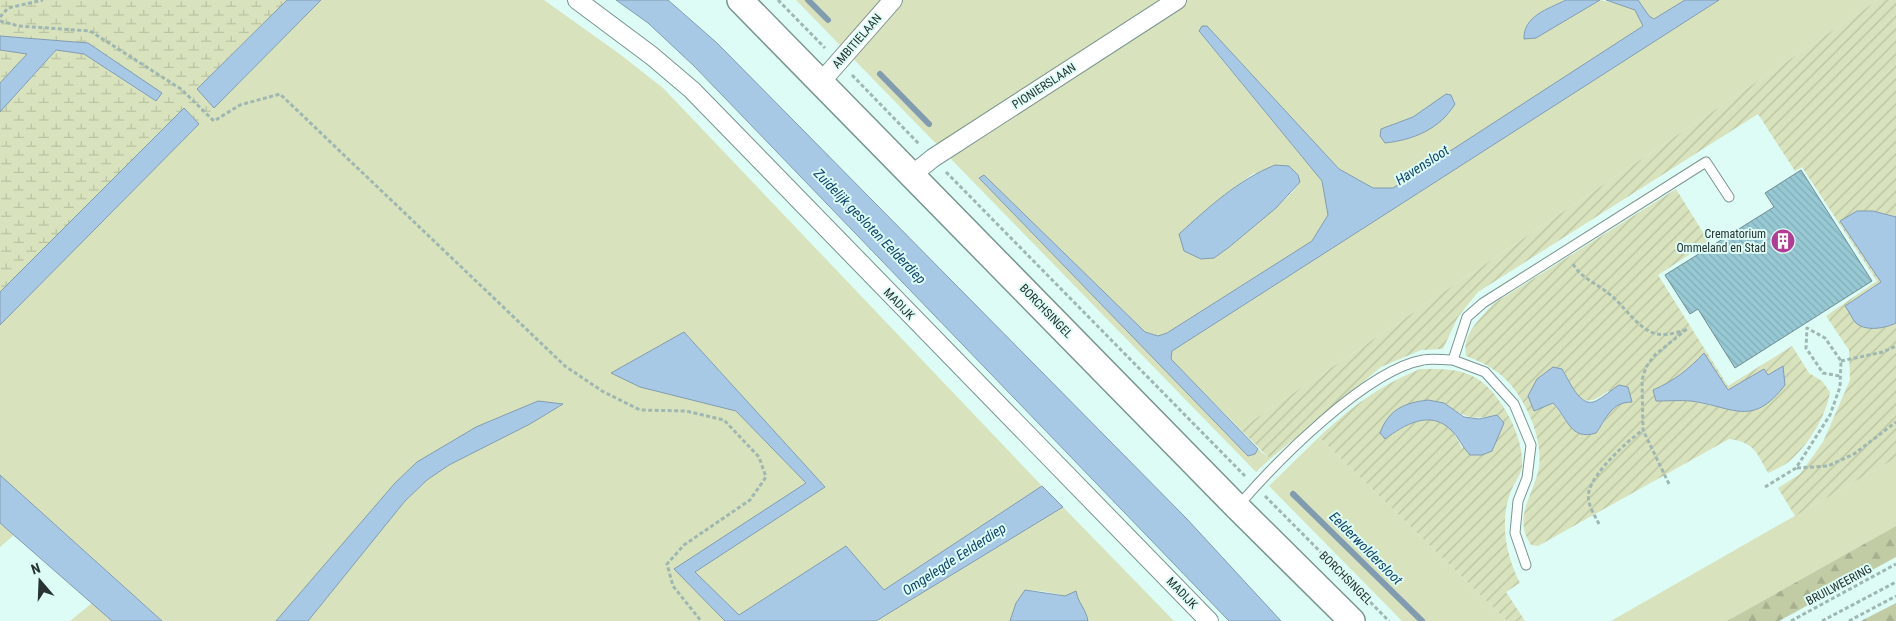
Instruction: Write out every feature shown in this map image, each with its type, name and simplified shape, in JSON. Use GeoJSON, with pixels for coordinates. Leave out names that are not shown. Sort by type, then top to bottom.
{"type":"FeatureCollection","features":[{"type":"Feature","properties":{"kind":"main road","name":"BORCHSINGEL"},"geometry":{"type":"LineString","coordinates":[[740,0],[913,174],[1238,508],[1352,621]]}},
{"type":"Feature","properties":{"kind":"street","name":"MADIJK"},"geometry":{"type":"LineString","coordinates":[[577,0],[652,56],[692,90],[1209,621]]}},
{"type":"Feature","properties":{"kind":"street","name":"AMBITIELAAN"},"geometry":{"type":"LineString","coordinates":[[821,82],[893,0]]}},
{"type":"Feature","properties":{"kind":"street","name":"PIONIERSLAAN"},"geometry":{"type":"LineString","coordinates":[[913,174],[933,158],[1177,0]]}},
{"type":"Feature","properties":{"kind":"lane"},"geometry":{"type":"LineString","coordinates":[[1453,360],[1468,317],[1483,302],[1706,162],[1729,197]]}},
{"type":"Feature","properties":{"kind":"lane"},"geometry":{"type":"LineString","coordinates":[[1238,508],[1255,486],[1325,418],[1382,376],[1422,360],[1453,360],[1485,372],[1514,404],[1531,445],[1528,478],[1518,501],[1515,533],[1526,565]]}},
{"type":"Feature","properties":{"kind":"path"},"geometry":{"type":"LineString","coordinates":[[0,17],[8,8],[43,0]]}},
{"type":"Feature","properties":{"kind":"path","name":"BORCHSINGEL"},"geometry":{"type":"LineString","coordinates":[[778,0],[1389,621]]}},
{"type":"Feature","properties":{"kind":"path"},"geometry":{"type":"LineString","coordinates":[[0,22],[18,26],[90,31],[181,89],[214,121],[240,105],[280,94],[565,366],[602,391],[640,410],[686,411],[724,420],[759,458],[766,476],[750,500],[684,545],[667,564],[673,586],[701,621]]}},
{"type":"Feature","properties":{"kind":"path"},"geometry":{"type":"LineString","coordinates":[[1566,250],[1577,271],[1608,292],[1635,321],[1652,333],[1671,335],[1688,328],[1663,346],[1646,367],[1642,380],[1643,430],[1656,461],[1669,484]]}},
{"type":"Feature","properties":{"kind":"path"},"geometry":{"type":"LineString","coordinates":[[1765,487],[1796,468],[1830,415],[1840,387],[1840,376],[1840,361],[1825,338],[1807,328],[1806,348],[1823,373],[1840,376]]}},
{"type":"Feature","properties":{"kind":"path"},"geometry":{"type":"LineString","coordinates":[[1840,361],[1883,352],[1896,346]]}},
{"type":"Feature","properties":{"kind":"path"},"geometry":{"type":"LineString","coordinates":[[1796,468],[1828,466],[1854,454],[1896,422]]}},
{"type":"Feature","properties":{"kind":"path"},"geometry":{"type":"LineString","coordinates":[[1599,524],[1590,508],[1589,491],[1596,478],[1616,454],[1643,430]]}},
{"type":"Feature","properties":{"kind":"path","name":"BRUILWEERING"},"geometry":{"type":"LineString","coordinates":[[1791,621],[1896,564]]}},
{"type":"Feature","properties":{"kind":"path","name":"BRUILWEERING"},"geometry":{"type":"LineString","coordinates":[[1822,621],[1896,582]]}},
{"type":"Feature","properties":{"kind":"path"},"geometry":{"type":"LineString","coordinates":[[1849,621],[1896,596]]}},
{"type":"Feature","properties":{"kind":"green space"},"geometry":{"type":"Polygon","coordinates":[[[0,0],[287,0],[197,89],[214,108],[199,124],[184,108],[0,292],[0,112],[56,50],[84,54],[155,101],[161,93],[88,43],[0,36],[0,0]]]}},
{"type":"Feature","properties":{"kind":"green space"},"geometry":{"type":"Polygon","coordinates":[[[321,0],[544,0],[621,55],[663,88],[1042,486],[884,590],[846,546],[739,615],[694,572],[825,487],[684,332],[672,394],[736,411],[806,483],[675,569],[725,621],[308,621],[405,501],[427,480],[449,465],[530,424],[562,405],[538,401],[476,427],[417,462],[395,483],[276,621],[162,621],[0,475],[0,325],[321,0]]]}},
{"type":"Feature","properties":{"kind":"green space"},"geometry":{"type":"Polygon","coordinates":[[[796,0],[1565,0],[1544,10],[1531,19],[1524,31],[1524,39],[1600,0],[1635,10],[1643,26],[1394,188],[1373,188],[1339,169],[1207,26],[1202,26],[1199,32],[1322,181],[1328,215],[1312,241],[1167,333],[1158,336],[1145,332],[984,176],[981,176],[980,178],[1248,455],[1255,454],[1258,449],[1270,459],[1256,472],[796,0]],[[1446,94],[1413,117],[1381,129],[1449,114],[1455,104],[1454,99],[1446,94]],[[1254,173],[1220,198],[1201,259],[1214,257],[1228,248],[1291,194],[1300,182],[1254,173]]]}},
{"type":"Feature","properties":{"kind":"green space"},"geometry":{"type":"Polygon","coordinates":[[[1638,0],[1685,0],[1654,19],[1649,16],[1638,0]]]}},
{"type":"Feature","properties":{"kind":"green space"},"geometry":{"type":"Polygon","coordinates":[[[1719,0],[1878,0],[1240,429],[1171,359],[1172,351],[1719,0]]]}},
{"type":"Feature","properties":{"kind":"green space"},"geometry":{"type":"Polygon","coordinates":[[[1878,0],[1896,0],[1896,217],[1863,212],[1840,221],[1881,282],[1846,305],[1893,325],[1896,323],[1896,458],[1795,516],[1778,488],[1800,474],[1823,442],[1850,380],[1849,350],[1826,316],[1877,281],[1802,167],[1795,171],[1758,114],[1478,292],[1458,317],[1443,349],[1421,350],[1381,367],[1270,459],[1240,429],[1878,0]]]}},
{"type":"Feature","properties":{"kind":"green space"},"geometry":{"type":"Polygon","coordinates":[[[0,50],[28,53],[0,83],[0,50]]]}},
{"type":"Feature","properties":{"kind":"green space"},"geometry":{"type":"Polygon","coordinates":[[[1676,189],[1709,242],[1658,275],[1728,386],[1792,346],[1809,373],[1822,381],[1830,392],[1828,401],[1821,419],[1805,445],[1790,461],[1768,473],[1754,450],[1744,443],[1729,439],[1538,546],[1531,545],[1526,536],[1524,517],[1525,508],[1538,472],[1540,459],[1535,430],[1530,415],[1514,389],[1504,378],[1488,366],[1466,356],[1465,348],[1469,334],[1493,304],[1676,189]],[[1704,354],[1681,374],[1653,390],[1656,401],[1691,401],[1713,406],[1785,385],[1782,366],[1768,375],[1764,369],[1728,390],[1704,354]],[[1562,369],[1544,405],[1553,403],[1567,423],[1603,424],[1617,405],[1631,402],[1608,391],[1599,397],[1585,400],[1576,392],[1562,369]]]}},
{"type":"Feature","properties":{"kind":"green space"},"geometry":{"type":"Polygon","coordinates":[[[1420,369],[1445,369],[1470,375],[1490,390],[1508,414],[1519,442],[1522,467],[1507,502],[1505,514],[1508,550],[1520,583],[1506,592],[1525,621],[1507,621],[1319,437],[1366,398],[1420,369]],[[1444,403],[1380,433],[1385,439],[1410,424],[1427,420],[1436,421],[1444,424],[1452,431],[1462,448],[1497,415],[1474,417],[1463,415],[1444,403]]]}},
{"type":"Feature","properties":{"kind":"green space"},"geometry":{"type":"Polygon","coordinates":[[[1319,437],[1507,621],[1402,621],[1269,486],[1319,437]]]}},
{"type":"Feature","properties":{"kind":"green space"},"geometry":{"type":"Polygon","coordinates":[[[1896,458],[1896,526],[1727,621],[1611,621],[1896,458]]]}},
{"type":"Feature","properties":{"kind":"green space"},"geometry":{"type":"Polygon","coordinates":[[[1063,507],[1174,621],[1088,621],[1085,612],[1079,605],[1063,596],[1044,591],[1025,590],[1016,603],[1010,621],[876,621],[1063,507]]]}},
{"type":"Feature","properties":{"kind":"green space"},"geometry":{"type":"Polygon","coordinates":[[[0,523],[14,535],[0,547],[0,523]]]}},
{"type":"Feature","properties":{"kind":"green space"},"geometry":{"type":"Polygon","coordinates":[[[1896,526],[1896,557],[1779,621],[1727,621],[1896,526]]]}},
{"type":"Feature","properties":{"kind":"green space"},"geometry":{"type":"Polygon","coordinates":[[[92,603],[112,621],[70,621],[92,603]]]}},
{"type":"Feature","properties":{"kind":"green space"},"geometry":{"type":"Polygon","coordinates":[[[1896,603],[1896,621],[1861,621],[1896,603]]]}},
{"type":"Feature","properties":{"kind":"water"},"geometry":{"type":"Polygon","coordinates":[[[287,0],[321,0],[214,108],[197,89],[287,0]]]}},
{"type":"Feature","properties":{"kind":"water","name":"Zuidelijk gesloten Eelderdiep"},"geometry":{"type":"Polygon","coordinates":[[[616,0],[668,0],[717,43],[1187,519],[1281,621],[1229,621],[694,66],[648,23],[616,0]]]}},
{"type":"Feature","properties":{"kind":"water"},"geometry":{"type":"Polygon","coordinates":[[[1566,0],[1600,0],[1536,38],[1524,39],[1525,31],[1532,19],[1545,10],[1566,0]]]}},
{"type":"Feature","properties":{"kind":"water"},"geometry":{"type":"Polygon","coordinates":[[[1606,0],[1638,0],[1649,16],[1654,19],[1685,0],[1719,0],[1172,351],[1171,359],[1258,449],[1255,454],[1248,456],[979,178],[984,175],[1145,332],[1158,336],[1167,333],[1312,241],[1328,215],[1322,181],[1199,31],[1202,26],[1207,26],[1339,169],[1373,188],[1393,188],[1643,26],[1635,10],[1606,0]]]}},
{"type":"Feature","properties":{"kind":"water"},"geometry":{"type":"Polygon","coordinates":[[[0,36],[88,43],[162,93],[156,101],[84,54],[56,50],[0,112],[0,83],[27,54],[0,50],[0,36]]]}},
{"type":"Feature","properties":{"kind":"water"},"geometry":{"type":"Polygon","coordinates":[[[1446,94],[1451,95],[1455,104],[1449,113],[1434,127],[1406,139],[1385,143],[1380,136],[1381,129],[1413,117],[1446,94]]]}},
{"type":"Feature","properties":{"kind":"water"},"geometry":{"type":"Polygon","coordinates":[[[184,108],[199,124],[0,325],[0,292],[184,108]]]}},
{"type":"Feature","properties":{"kind":"water"},"geometry":{"type":"Polygon","coordinates":[[[1275,165],[1289,166],[1298,175],[1300,182],[1276,208],[1214,258],[1201,259],[1184,251],[1179,234],[1236,186],[1275,165]]]}},
{"type":"Feature","properties":{"kind":"water"},"geometry":{"type":"Polygon","coordinates":[[[1857,211],[1873,211],[1896,217],[1896,323],[1887,326],[1865,328],[1860,326],[1845,306],[1881,282],[1840,221],[1857,211]]]}},
{"type":"Feature","properties":{"kind":"water","name":"Omgelegde Eelderdiep"},"geometry":{"type":"Polygon","coordinates":[[[684,332],[825,487],[695,572],[739,615],[846,546],[884,590],[1042,486],[1063,507],[876,621],[725,621],[674,569],[806,483],[736,411],[640,387],[611,373],[684,332]]]}},
{"type":"Feature","properties":{"kind":"water"},"geometry":{"type":"Polygon","coordinates":[[[1704,353],[1728,390],[1764,369],[1768,375],[1783,366],[1785,385],[1773,398],[1752,411],[1731,410],[1691,401],[1656,401],[1653,390],[1681,374],[1704,353]]]}},
{"type":"Feature","properties":{"kind":"water"},"geometry":{"type":"Polygon","coordinates":[[[1553,367],[1562,369],[1576,392],[1585,401],[1596,401],[1619,385],[1628,387],[1632,402],[1614,408],[1596,433],[1580,434],[1570,427],[1553,403],[1534,411],[1528,396],[1537,379],[1553,367]]]}},
{"type":"Feature","properties":{"kind":"water"},"geometry":{"type":"Polygon","coordinates":[[[1428,400],[1444,403],[1464,417],[1479,419],[1497,415],[1504,423],[1492,451],[1482,455],[1470,455],[1451,430],[1443,424],[1434,421],[1417,421],[1385,439],[1380,433],[1388,418],[1398,409],[1405,405],[1428,400]]]}},
{"type":"Feature","properties":{"kind":"water"},"geometry":{"type":"Polygon","coordinates":[[[538,401],[563,404],[530,424],[449,465],[427,480],[405,501],[308,621],[276,621],[395,483],[417,462],[476,427],[538,401]]]}},
{"type":"Feature","properties":{"kind":"water"},"geometry":{"type":"Polygon","coordinates":[[[0,475],[162,621],[112,621],[0,523],[0,475]]]}},
{"type":"Feature","properties":{"kind":"water"},"geometry":{"type":"Polygon","coordinates":[[[1025,590],[1065,596],[1076,591],[1088,621],[1010,621],[1016,603],[1025,590]]]}},
{"type":"Feature","properties":{"kind":"building","name":"Crematorium Ommeland en Stad"},"geometry":{"type":"Polygon","coordinates":[[[1801,170],[1872,281],[1735,368],[1698,309],[1690,314],[1665,275],[1774,207],[1765,193],[1801,170]]]}},
{"type":"Feature","properties":{"kind":"waterway"},"geometry":{"type":"LineString","coordinates":[[808,0],[828,20]]}},
{"type":"Feature","properties":{"kind":"waterway"},"geometry":{"type":"LineString","coordinates":[[880,74],[929,124]]}},
{"type":"Feature","properties":{"kind":"waterway","name":"Eelderwoldersloot"},"geometry":{"type":"LineString","coordinates":[[1293,494],[1422,621]]}},
{"type":"Feature","properties":{"kind":"place","name":"Crematorium Ommeland en Stad"},"geometry":{"type":"Point","coordinates":[1783,241]}},
{"type":"Feature","properties":{"kind":"water label","name":"Havensloot"},"geometry":{"type":"Point","coordinates":[1422,165]}}]}
